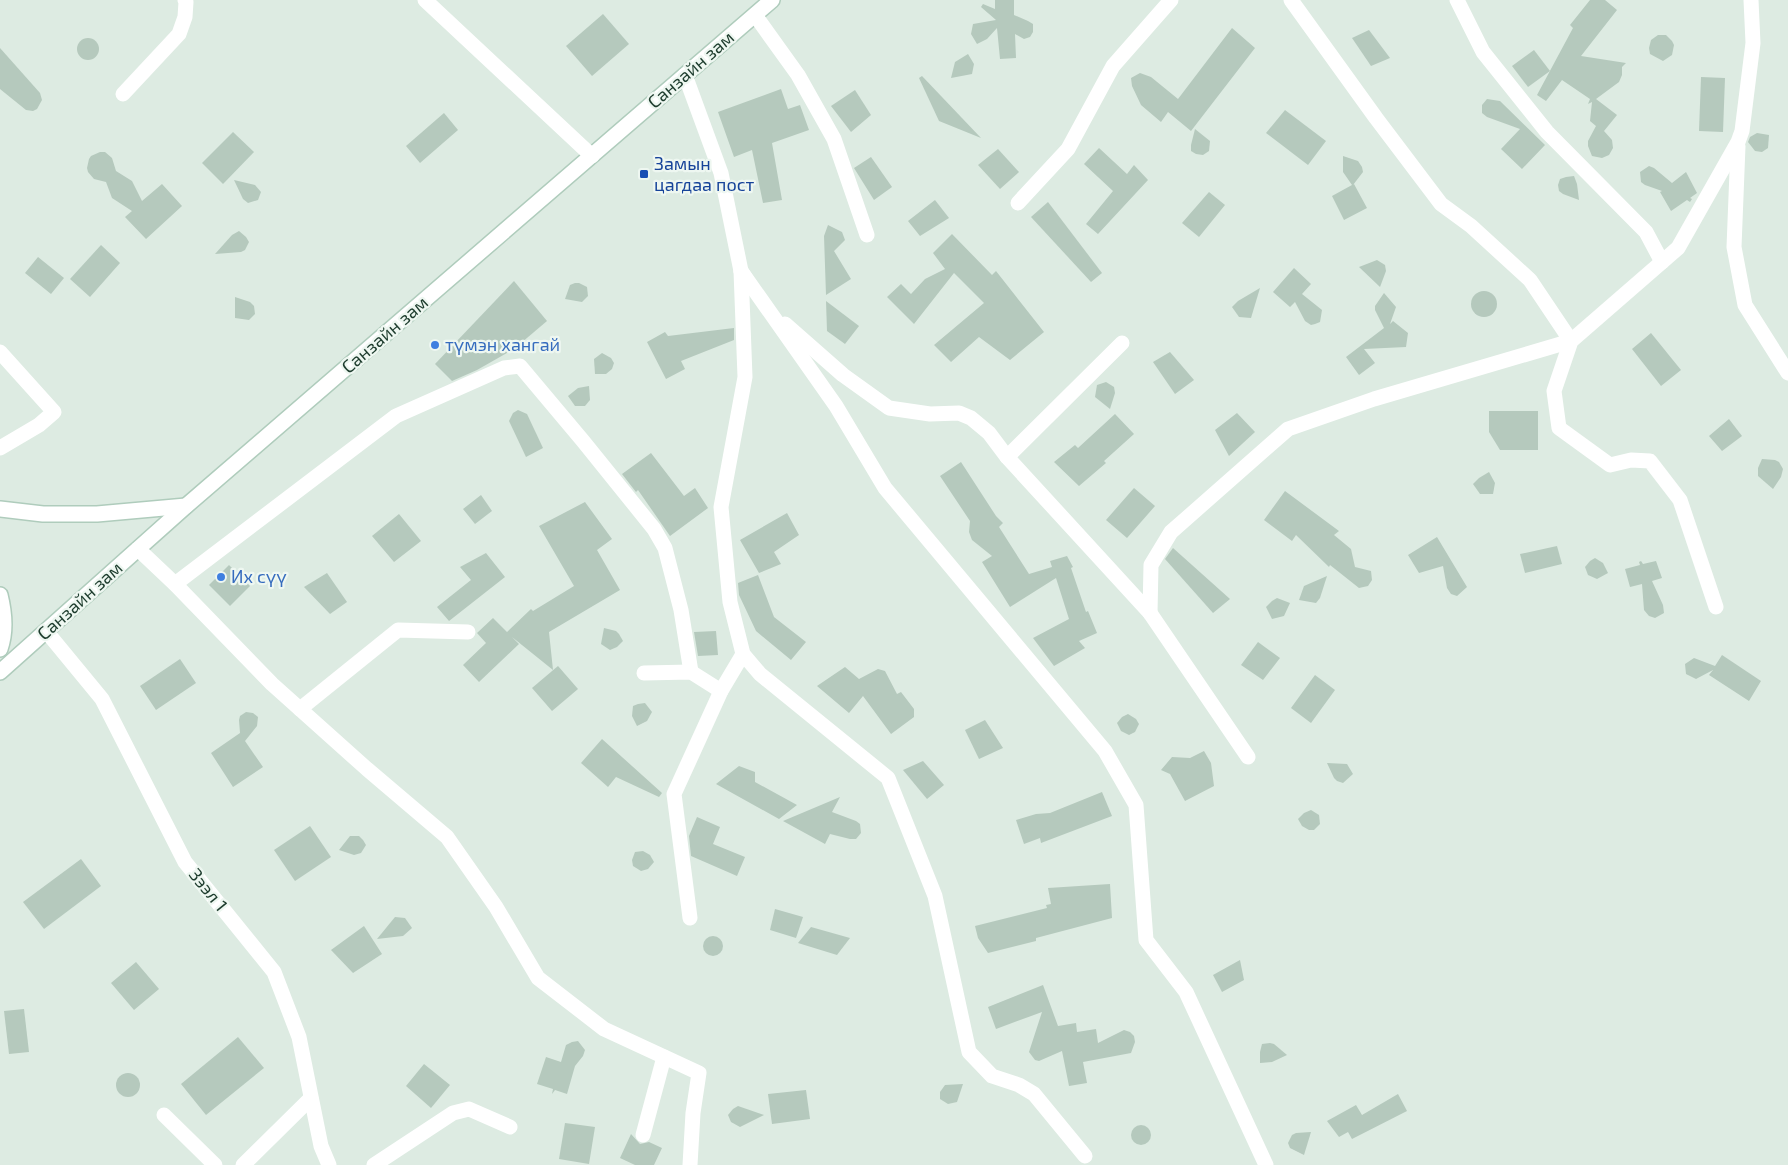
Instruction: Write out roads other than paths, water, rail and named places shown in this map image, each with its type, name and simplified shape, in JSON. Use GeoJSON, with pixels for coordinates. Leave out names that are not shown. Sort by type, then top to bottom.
{"type":"FeatureCollection","features":[{"type":"Feature","properties":{"kind":"street"},"geometry":{"type":"LineString","coordinates":[[123,94],[179,34],[186,17],[185,0]]}},
{"type":"Feature","properties":{"kind":"street"},"geometry":{"type":"LineString","coordinates":[[425,0],[592,156]]}},
{"type":"Feature","properties":{"kind":"street","name":"Санзайн зам"},"geometry":{"type":"LineString","coordinates":[[0,672],[186,506],[772,0]]}},
{"type":"Feature","properties":{"kind":"street"},"geometry":{"type":"LineString","coordinates":[[1018,203],[1068,149],[1113,66],[1171,0]]}},
{"type":"Feature","properties":{"kind":"street"},"geometry":{"type":"LineString","coordinates":[[1291,0],[1441,204],[1472,226],[1530,280],[1571,341]]}},
{"type":"Feature","properties":{"kind":"street"},"geometry":{"type":"LineString","coordinates":[[1457,0],[1483,52],[1547,132],[1646,232],[1662,262]]}},
{"type":"Feature","properties":{"kind":"street"},"geometry":{"type":"LineString","coordinates":[[1150,613],[1151,565],[1171,532],[1288,429],[1374,399],[1571,341],[1678,248],[1738,142],[1742,131],[1754,43],[1751,0]]}},
{"type":"Feature","properties":{"kind":"street"},"geometry":{"type":"LineString","coordinates":[[755,15],[798,75],[834,139],[867,235]]}},
{"type":"Feature","properties":{"kind":"street"},"geometry":{"type":"LineString","coordinates":[[686,75],[721,173],[741,271],[745,377],[721,507],[730,602],[743,654],[760,674],[888,778],[934,896],[969,1052],[992,1076],[1019,1085],[1034,1094],[1085,1156]]}},
{"type":"Feature","properties":{"kind":"street"},"geometry":{"type":"LineString","coordinates":[[1738,142],[1734,247],[1746,305],[1788,373]]}},
{"type":"Feature","properties":{"kind":"street"},"geometry":{"type":"LineString","coordinates":[[741,271],[768,310],[842,375],[888,408],[930,414],[959,413],[971,418],[989,433],[1007,457],[1150,613],[1248,757]]}},
{"type":"Feature","properties":{"kind":"street"},"geometry":{"type":"LineString","coordinates":[[741,271],[836,406],[885,488],[918,525],[1002,629],[1105,751],[1136,805],[1146,940],[1186,992],[1266,1165]]}},
{"type":"Feature","properties":{"kind":"street"},"geometry":{"type":"LineString","coordinates":[[1571,341],[1554,391],[1559,428],[1610,465],[1631,460],[1650,461],[1680,500],[1716,607]]}},
{"type":"Feature","properties":{"kind":"street"},"geometry":{"type":"LineString","coordinates":[[1007,457],[1122,343]]}},
{"type":"Feature","properties":{"kind":"street"},"geometry":{"type":"LineString","coordinates":[[0,352],[54,412],[0,448]]}},
{"type":"Feature","properties":{"kind":"street"},"geometry":{"type":"LineString","coordinates":[[175,584],[396,416],[504,368],[520,366],[654,529],[665,548],[681,610],[691,672]]}},
{"type":"Feature","properties":{"kind":"street"},"geometry":{"type":"LineString","coordinates":[[0,509],[43,514],[97,514],[186,506]]}},
{"type":"Feature","properties":{"kind":"street"},"geometry":{"type":"LineString","coordinates":[[138,549],[175,584],[272,684],[367,770],[447,836],[496,908],[538,978],[604,1029],[699,1073],[693,1113],[690,1165]]}},
{"type":"Feature","properties":{"kind":"street"},"geometry":{"type":"LineString","coordinates":[[0,595],[3,610],[2,643],[0,649]]}},
{"type":"Feature","properties":{"kind":"street"},"geometry":{"type":"LineString","coordinates":[[300,709],[398,630],[468,632]]}},
{"type":"Feature","properties":{"kind":"street","name":"Зээл 1"},"geometry":{"type":"LineString","coordinates":[[46,631],[102,699],[185,862],[274,972],[299,1038],[321,1146],[330,1165]]}},
{"type":"Feature","properties":{"kind":"street"},"geometry":{"type":"LineString","coordinates":[[690,918],[674,794],[721,691],[743,654]]}},
{"type":"Feature","properties":{"kind":"street"},"geometry":{"type":"LineString","coordinates":[[644,673],[691,672],[721,691]]}},
{"type":"Feature","properties":{"kind":"street"},"geometry":{"type":"LineString","coordinates":[[643,1135],[664,1057]]}},
{"type":"Feature","properties":{"kind":"street"},"geometry":{"type":"LineString","coordinates":[[244,1165],[311,1098]]}},
{"type":"Feature","properties":{"kind":"street"},"geometry":{"type":"LineString","coordinates":[[374,1165],[453,1113],[470,1109],[510,1128]]}},
{"type":"Feature","properties":{"kind":"street"},"geometry":{"type":"LineString","coordinates":[[164,1115],[215,1165]]}},
{"type":"Feature","properties":{"kind":"place","name":"Замын цагдаа пост"},"geometry":{"type":"Point","coordinates":[644,174]}},
{"type":"Feature","properties":{"kind":"place","name":"түмэн хангай"},"geometry":{"type":"Point","coordinates":[435,345]}},
{"type":"Feature","properties":{"kind":"place","name":"Их сүү"},"geometry":{"type":"Point","coordinates":[221,577]}}]}
